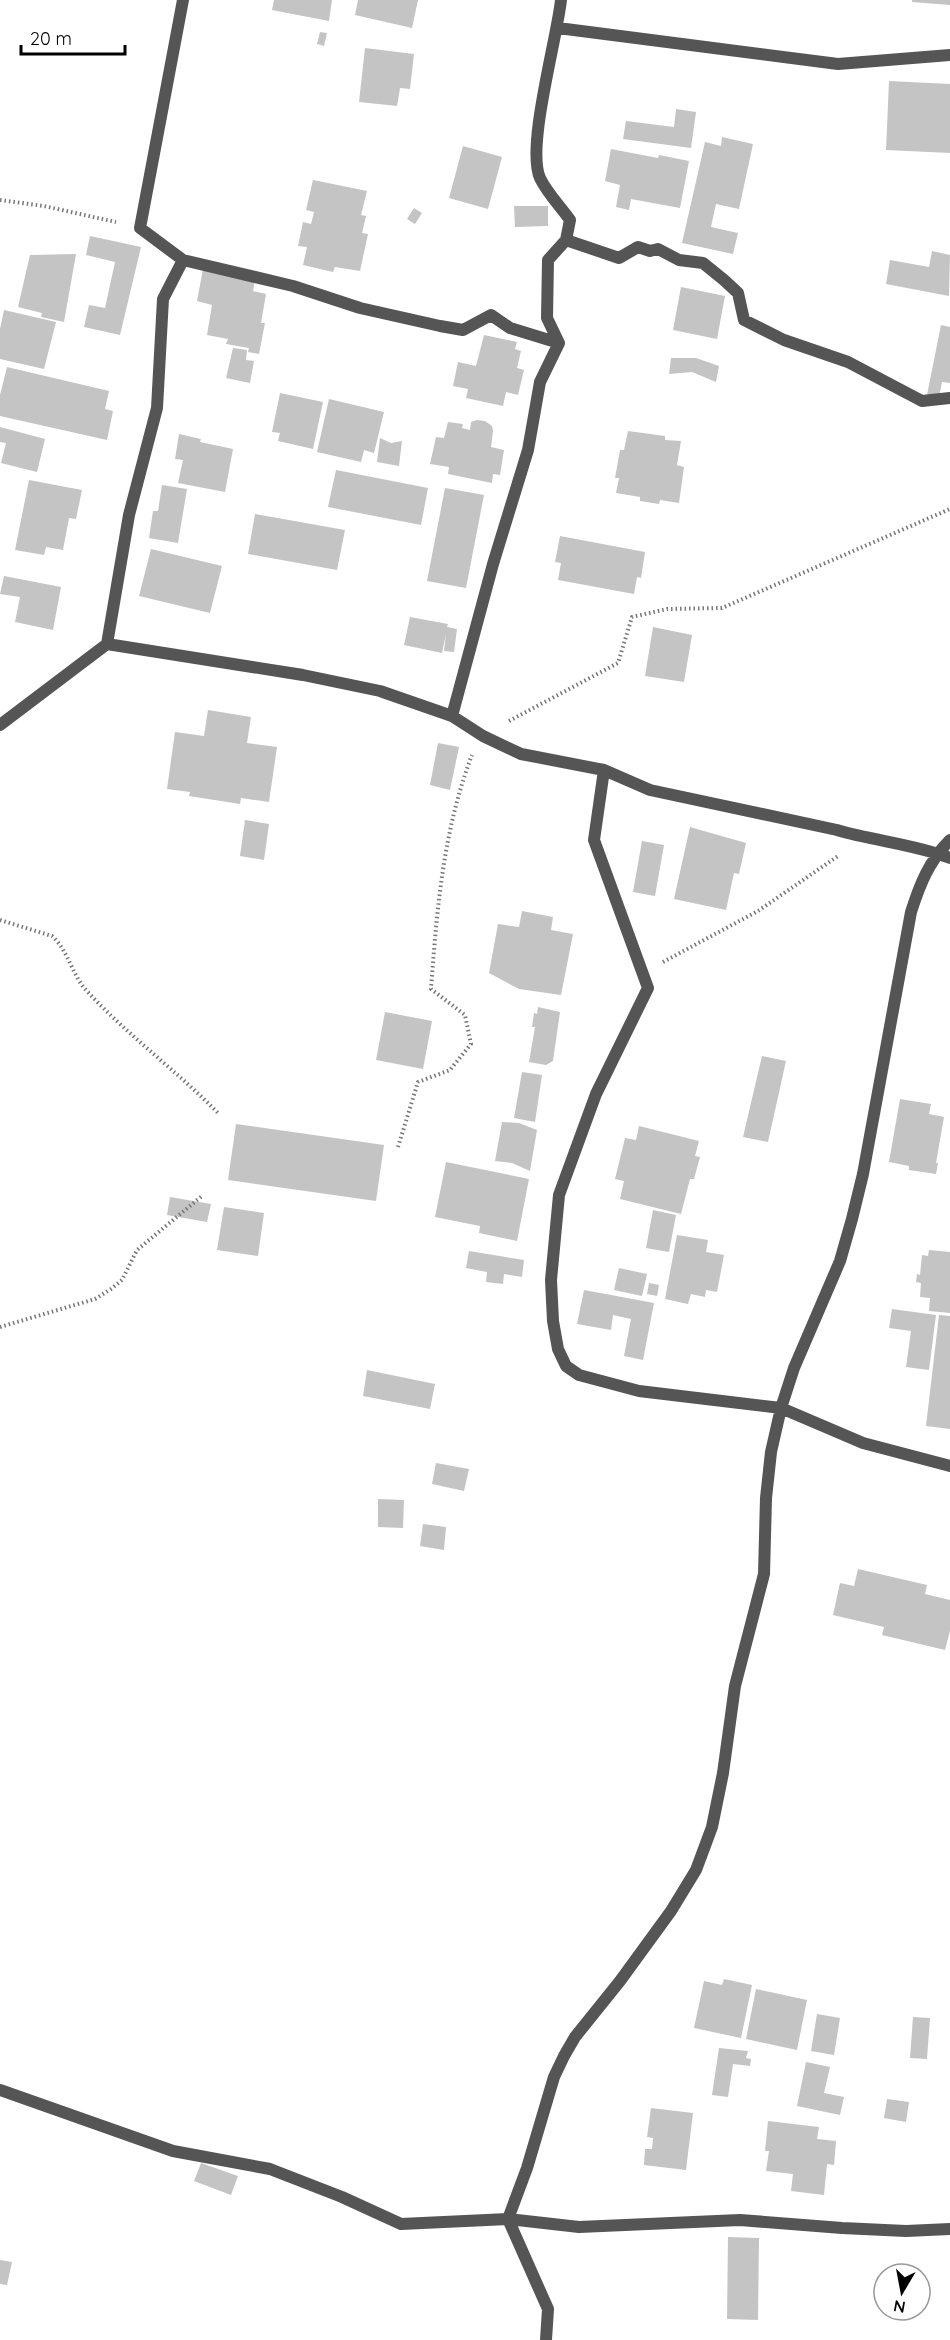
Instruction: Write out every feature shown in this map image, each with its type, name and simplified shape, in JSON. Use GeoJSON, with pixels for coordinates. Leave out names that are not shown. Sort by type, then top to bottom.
{"type":"FeatureCollection","features":[{"type":"Feature","properties":{"kind":"street"},"geometry":{"type":"LineString","coordinates":[[183,0],[140,228],[183,260],[293,286],[360,308],[463,330],[491,315],[510,328],[559,343]]}},
{"type":"Feature","properties":{"kind":"street"},"geometry":{"type":"LineString","coordinates":[[559,343],[547,318],[548,260],[566,240],[570,220],[539,177],[537,156],[540,116],[558,28],[561,0]]}},
{"type":"Feature","properties":{"kind":"street"},"geometry":{"type":"LineString","coordinates":[[558,28],[838,64],[950,55]]}},
{"type":"Feature","properties":{"kind":"street"},"geometry":{"type":"LineString","coordinates":[[566,240],[619,258],[638,247],[658,249],[679,260],[704,264],[738,293],[744,320],[756,327],[784,340],[848,362],[922,401],[950,398]]}},
{"type":"Feature","properties":{"kind":"street"},"geometry":{"type":"LineString","coordinates":[[0,725],[107,644],[129,515],[157,408],[162,300],[183,260]]}},
{"type":"Feature","properties":{"kind":"street"},"geometry":{"type":"LineString","coordinates":[[452,716],[493,564],[528,450],[540,382],[559,343]]}},
{"type":"Feature","properties":{"kind":"street"},"geometry":{"type":"LineString","coordinates":[[107,644],[303,675],[380,691],[452,716],[483,736],[522,754],[604,770],[651,790],[814,825],[950,858]]}},
{"type":"Feature","properties":{"kind":"street"},"geometry":{"type":"LineString","coordinates":[[604,770],[594,840],[648,987],[596,1094],[560,1195],[551,1280],[553,1321],[558,1349],[566,1365],[579,1375],[589,1378],[663,1394],[781,1408],[863,1443],[950,1466]]}},
{"type":"Feature","properties":{"kind":"street"},"geometry":{"type":"LineString","coordinates":[[546,2340],[548,2309],[508,2219],[527,2168],[554,2077],[564,2056],[575,2037],[651,1940],[681,1896],[696,1870],[712,1827],[723,1773],[735,1686],[765,1574],[767,1477],[781,1408],[794,1368],[840,1261],[852,1219],[863,1174],[911,912],[926,871],[937,853],[950,840]]}},
{"type":"Feature","properties":{"kind":"street"},"geometry":{"type":"LineString","coordinates":[[0,2090],[173,2151],[270,2169],[342,2197],[400,2224],[508,2219],[579,2227],[740,2220],[906,2231],[950,2229]]}},
{"type":"Feature","properties":{"kind":"path"},"geometry":{"type":"LineString","coordinates":[[0,200],[90,215],[140,228]]}},
{"type":"Feature","properties":{"kind":"path"},"geometry":{"type":"LineString","coordinates":[[398,1147],[418,1082],[450,1070],[471,1044],[465,1015],[432,989],[440,876],[457,800],[476,745],[483,736],[618,663],[632,617],[667,609],[722,608],[950,509]]}},
{"type":"Feature","properties":{"kind":"path"},"geometry":{"type":"LineString","coordinates":[[655,966],[758,911],[864,838]]}},
{"type":"Feature","properties":{"kind":"path"},"geometry":{"type":"LineString","coordinates":[[0,920],[52,936],[84,988],[118,1023],[186,1080],[218,1113]]}},
{"type":"Feature","properties":{"kind":"path"},"geometry":{"type":"LineString","coordinates":[[0,1327],[95,1299],[111,1289],[122,1280],[136,1251],[202,1196]]}},
{"type":"Feature","properties":{"kind":"building"},"geometry":{"type":"Polygon","coordinates":[[[274,0],[332,0],[329,21],[272,10],[274,0]]]}},
{"type":"Feature","properties":{"kind":"building"},"geometry":{"type":"Polygon","coordinates":[[[358,0],[418,0],[412,28],[355,15],[358,0]]]}},
{"type":"Feature","properties":{"kind":"building"},"geometry":{"type":"Polygon","coordinates":[[[912,0],[950,0],[950,5],[912,2],[912,0]]]}},
{"type":"Feature","properties":{"kind":"building"},"geometry":{"type":"Polygon","coordinates":[[[320,32],[327,33],[324,46],[317,44],[320,32]]]}},
{"type":"Feature","properties":{"kind":"building"},"geometry":{"type":"Polygon","coordinates":[[[365,48],[414,54],[410,89],[400,88],[397,106],[359,102],[365,48]]]}},
{"type":"Feature","properties":{"kind":"building"},"geometry":{"type":"Polygon","coordinates":[[[889,81],[950,84],[950,153],[886,150],[889,81]]]}},
{"type":"Feature","properties":{"kind":"building"},"geometry":{"type":"Polygon","coordinates":[[[676,109],[696,112],[691,148],[623,139],[626,121],[674,127],[676,109]]]}},
{"type":"Feature","properties":{"kind":"building"},"geometry":{"type":"Polygon","coordinates":[[[722,137],[753,144],[739,209],[716,204],[711,227],[738,233],[733,254],[682,243],[705,142],[721,146],[722,137]]]}},
{"type":"Feature","properties":{"kind":"building"},"geometry":{"type":"Polygon","coordinates":[[[463,146],[502,157],[488,209],[449,198],[463,146]]]}},
{"type":"Feature","properties":{"kind":"building"},"geometry":{"type":"Polygon","coordinates":[[[611,149],[689,161],[680,208],[631,199],[629,210],[616,207],[620,185],[605,181],[611,149]]]}},
{"type":"Feature","properties":{"kind":"building"},"geometry":{"type":"Polygon","coordinates":[[[313,180],[367,191],[361,215],[366,216],[362,233],[368,234],[360,271],[335,267],[333,272],[303,265],[307,247],[298,246],[303,222],[311,224],[314,212],[306,210],[313,180]]]}},
{"type":"Feature","properties":{"kind":"building"},"geometry":{"type":"Polygon","coordinates":[[[514,206],[548,206],[548,226],[515,227],[514,206]]]}},
{"type":"Feature","properties":{"kind":"building"},"geometry":{"type":"Polygon","coordinates":[[[414,208],[422,213],[415,224],[407,219],[414,208]]]}},
{"type":"Feature","properties":{"kind":"building"},"geometry":{"type":"Polygon","coordinates":[[[90,236],[141,247],[120,335],[84,327],[89,305],[105,308],[115,262],[86,255],[90,236]]]}},
{"type":"Feature","properties":{"kind":"building"},"geometry":{"type":"Polygon","coordinates":[[[932,251],[950,255],[949,296],[886,284],[890,260],[929,267],[932,251]]]}},
{"type":"Feature","properties":{"kind":"building"},"geometry":{"type":"Polygon","coordinates":[[[76,254],[64,322],[41,317],[42,313],[18,307],[30,255],[76,254]]]}},
{"type":"Feature","properties":{"kind":"building"},"geometry":{"type":"Polygon","coordinates":[[[203,269],[255,279],[253,291],[266,294],[261,323],[265,323],[259,354],[248,352],[249,348],[226,344],[228,339],[207,335],[212,305],[197,301],[203,269]]]}},
{"type":"Feature","properties":{"kind":"building"},"geometry":{"type":"Polygon","coordinates":[[[681,287],[725,296],[717,339],[673,330],[681,287]]]}},
{"type":"Feature","properties":{"kind":"building"},"geometry":{"type":"Polygon","coordinates":[[[4,310],[56,322],[44,369],[0,359],[0,329],[4,310]]]}},
{"type":"Feature","properties":{"kind":"building"},"geometry":{"type":"Polygon","coordinates":[[[941,325],[950,327],[950,383],[942,382],[939,398],[927,395],[941,325]]]}},
{"type":"Feature","properties":{"kind":"building"},"geometry":{"type":"Polygon","coordinates":[[[484,335],[517,342],[515,349],[521,351],[517,368],[524,370],[518,395],[506,392],[503,406],[466,398],[468,389],[453,386],[458,362],[476,366],[484,335]]]}},
{"type":"Feature","properties":{"kind":"building"},"geometry":{"type":"Polygon","coordinates":[[[233,348],[247,350],[246,360],[254,361],[250,383],[226,378],[233,348]]]}},
{"type":"Feature","properties":{"kind":"building"},"geometry":{"type":"Polygon","coordinates":[[[671,358],[696,358],[719,366],[716,382],[692,372],[669,374],[671,358]]]}},
{"type":"Feature","properties":{"kind":"building"},"geometry":{"type":"Polygon","coordinates":[[[7,367],[109,391],[105,409],[113,411],[107,440],[0,416],[0,395],[7,367]]]}},
{"type":"Feature","properties":{"kind":"building"},"geometry":{"type":"Polygon","coordinates":[[[280,393],[323,402],[313,449],[278,441],[280,433],[272,432],[280,393]]]}},
{"type":"Feature","properties":{"kind":"building"},"geometry":{"type":"Polygon","coordinates":[[[329,399],[384,412],[374,453],[364,450],[361,462],[317,452],[329,399]]]}},
{"type":"Feature","properties":{"kind":"building"},"geometry":{"type":"Polygon","coordinates":[[[485,421],[492,426],[491,447],[504,450],[500,475],[493,474],[492,483],[448,474],[449,467],[430,464],[436,437],[444,438],[448,422],[463,424],[462,428],[470,430],[471,422],[485,421]]]}},
{"type":"Feature","properties":{"kind":"building"},"geometry":{"type":"Polygon","coordinates":[[[0,427],[45,439],[37,472],[1,463],[6,443],[0,442],[0,427]]]}},
{"type":"Feature","properties":{"kind":"building"},"geometry":{"type":"Polygon","coordinates":[[[628,431],[665,436],[665,440],[681,441],[677,465],[684,467],[679,503],[660,500],[659,504],[640,501],[640,497],[616,493],[619,478],[615,478],[620,450],[624,450],[628,431]]]}},
{"type":"Feature","properties":{"kind":"building"},"geometry":{"type":"Polygon","coordinates":[[[179,434],[201,439],[200,442],[233,449],[225,492],[178,483],[183,460],[175,459],[179,434]]]}},
{"type":"Feature","properties":{"kind":"building"},"geometry":{"type":"Polygon","coordinates":[[[380,438],[391,443],[402,441],[399,466],[377,462],[380,438]]]}},
{"type":"Feature","properties":{"kind":"building"},"geometry":{"type":"Polygon","coordinates":[[[336,470],[428,488],[421,525],[328,507],[336,470]]]}},
{"type":"Feature","properties":{"kind":"building"},"geometry":{"type":"Polygon","coordinates":[[[29,480],[82,490],[76,519],[69,518],[63,550],[46,547],[44,555],[15,550],[29,480]]]}},
{"type":"Feature","properties":{"kind":"building"},"geometry":{"type":"Polygon","coordinates":[[[162,485],[187,489],[178,543],[149,538],[153,511],[158,511],[162,485]]]}},
{"type":"Feature","properties":{"kind":"building"},"geometry":{"type":"Polygon","coordinates":[[[445,488],[484,495],[466,588],[427,581],[445,488]]]}},
{"type":"Feature","properties":{"kind":"building"},"geometry":{"type":"Polygon","coordinates":[[[255,514],[345,530],[337,570],[248,554],[255,514]]]}},
{"type":"Feature","properties":{"kind":"building"},"geometry":{"type":"Polygon","coordinates":[[[560,536],[645,552],[641,578],[637,577],[634,594],[558,580],[561,563],[555,562],[560,536]]]}},
{"type":"Feature","properties":{"kind":"building"},"geometry":{"type":"Polygon","coordinates":[[[151,549],[222,566],[210,613],[139,596],[151,549]]]}},
{"type":"Feature","properties":{"kind":"building"},"geometry":{"type":"Polygon","coordinates":[[[4,576],[61,587],[53,630],[15,622],[20,597],[0,594],[4,576]]]}},
{"type":"Feature","properties":{"kind":"building"},"geometry":{"type":"Polygon","coordinates":[[[410,617],[448,624],[447,627],[457,629],[454,652],[444,651],[446,634],[442,653],[404,645],[410,617]]]}},
{"type":"Feature","properties":{"kind":"building"},"geometry":{"type":"Polygon","coordinates":[[[653,627],[692,635],[684,682],[645,676],[653,627]]]}},
{"type":"Feature","properties":{"kind":"building"},"geometry":{"type":"Polygon","coordinates":[[[208,710],[251,717],[247,743],[277,747],[269,802],[241,798],[240,804],[189,796],[190,792],[167,789],[175,732],[204,736],[208,710]]]}},
{"type":"Feature","properties":{"kind":"building"},"geometry":{"type":"Polygon","coordinates":[[[438,743],[459,747],[450,790],[430,785],[438,743]]]}},
{"type":"Feature","properties":{"kind":"building"},"geometry":{"type":"Polygon","coordinates":[[[245,820],[269,824],[264,860],[240,856],[245,820]]]}},
{"type":"Feature","properties":{"kind":"building"},"geometry":{"type":"Polygon","coordinates":[[[690,827],[746,843],[739,874],[734,873],[726,910],[674,899],[690,827]]]}},
{"type":"Feature","properties":{"kind":"building"},"geometry":{"type":"Polygon","coordinates":[[[642,841],[664,845],[655,896],[633,892],[642,841]]]}},
{"type":"Feature","properties":{"kind":"building"},"geometry":{"type":"Polygon","coordinates":[[[522,911],[553,917],[551,930],[573,934],[561,995],[519,989],[489,973],[498,924],[519,927],[522,911]]]}},
{"type":"Feature","properties":{"kind":"building"},"geometry":{"type":"Polygon","coordinates":[[[538,1007],[560,1012],[553,1061],[546,1065],[529,1062],[535,1027],[532,1027],[534,1013],[537,1014],[538,1007]]]}},
{"type":"Feature","properties":{"kind":"building"},"geometry":{"type":"Polygon","coordinates":[[[385,1012],[432,1021],[423,1069],[376,1060],[385,1012]]]}},
{"type":"Feature","properties":{"kind":"building"},"geometry":{"type":"Polygon","coordinates":[[[762,1056],[786,1061],[768,1142],[743,1137],[762,1056]]]}},
{"type":"Feature","properties":{"kind":"building"},"geometry":{"type":"Polygon","coordinates":[[[522,1072],[542,1075],[535,1122],[514,1118],[522,1072]]]}},
{"type":"Feature","properties":{"kind":"building"},"geometry":{"type":"Polygon","coordinates":[[[900,1099],[931,1104],[929,1114],[944,1117],[936,1174],[909,1170],[909,1166],[889,1162],[900,1099]]]}},
{"type":"Feature","properties":{"kind":"building"},"geometry":{"type":"Polygon","coordinates":[[[502,1122],[519,1123],[537,1130],[530,1171],[512,1163],[495,1161],[502,1122]]]}},
{"type":"Feature","properties":{"kind":"building"},"geometry":{"type":"Polygon","coordinates":[[[236,1124],[384,1145],[376,1201],[228,1180],[236,1124]]]}},
{"type":"Feature","properties":{"kind":"building"},"geometry":{"type":"Polygon","coordinates":[[[639,1126],[699,1141],[695,1156],[700,1157],[694,1179],[690,1179],[681,1214],[620,1199],[624,1181],[615,1179],[625,1138],[636,1140],[639,1126]]]}},
{"type":"Feature","properties":{"kind":"building"},"geometry":{"type":"Polygon","coordinates":[[[446,1162],[529,1179],[517,1241],[479,1233],[480,1226],[435,1217],[446,1162]]]}},
{"type":"Feature","properties":{"kind":"building"},"geometry":{"type":"Polygon","coordinates":[[[170,1197],[211,1204],[207,1222],[167,1215],[170,1197]]]}},
{"type":"Feature","properties":{"kind":"building"},"geometry":{"type":"Polygon","coordinates":[[[224,1207],[264,1213],[258,1256],[217,1250],[224,1207]]]}},
{"type":"Feature","properties":{"kind":"building"},"geometry":{"type":"Polygon","coordinates":[[[653,1210],[676,1215],[669,1252],[646,1248],[653,1210]]]}},
{"type":"Feature","properties":{"kind":"building"},"geometry":{"type":"Polygon","coordinates":[[[677,1235],[708,1240],[706,1252],[724,1255],[717,1292],[706,1290],[705,1297],[691,1294],[688,1304],[665,1299],[677,1235]]]}},
{"type":"Feature","properties":{"kind":"building"},"geometry":{"type":"Polygon","coordinates":[[[929,1250],[950,1252],[950,1313],[929,1311],[930,1298],[920,1297],[921,1283],[916,1282],[917,1274],[920,1275],[922,1255],[928,1256],[929,1250]]]}},
{"type":"Feature","properties":{"kind":"building"},"geometry":{"type":"Polygon","coordinates":[[[469,1251],[524,1260],[522,1277],[504,1274],[503,1284],[486,1282],[487,1272],[466,1268],[469,1251]]]}},
{"type":"Feature","properties":{"kind":"building"},"geometry":{"type":"Polygon","coordinates":[[[619,1268],[647,1274],[642,1296],[614,1290],[619,1268]]]}},
{"type":"Feature","properties":{"kind":"building"},"geometry":{"type":"Polygon","coordinates":[[[649,1283],[659,1285],[657,1296],[647,1294],[649,1283]]]}},
{"type":"Feature","properties":{"kind":"building"},"geometry":{"type":"Polygon","coordinates":[[[584,1290],[654,1303],[643,1360],[624,1356],[631,1319],[613,1315],[611,1330],[577,1324],[584,1290]]]}},
{"type":"Feature","properties":{"kind":"building"},"geometry":{"type":"Polygon","coordinates":[[[892,1309],[936,1315],[929,1370],[906,1367],[911,1331],[889,1328],[892,1309]]]}},
{"type":"Feature","properties":{"kind":"building"},"geometry":{"type":"Polygon","coordinates":[[[939,1315],[950,1316],[950,1429],[926,1426],[939,1315]]]}},
{"type":"Feature","properties":{"kind":"building"},"geometry":{"type":"Polygon","coordinates":[[[367,1370],[435,1384],[430,1409],[363,1396],[367,1370]]]}},
{"type":"Feature","properties":{"kind":"building"},"geometry":{"type":"Polygon","coordinates":[[[436,1463],[469,1469],[464,1491],[432,1484],[436,1463]]]}},
{"type":"Feature","properties":{"kind":"building"},"geometry":{"type":"Polygon","coordinates":[[[378,1499],[404,1500],[403,1528],[378,1527],[378,1499]]]}},
{"type":"Feature","properties":{"kind":"building"},"geometry":{"type":"Polygon","coordinates":[[[423,1524],[446,1527],[444,1550],[420,1546],[423,1524]]]}},
{"type":"Feature","properties":{"kind":"building"},"geometry":{"type":"Polygon","coordinates":[[[858,1569],[927,1585],[925,1594],[950,1600],[950,1631],[945,1650],[882,1635],[884,1627],[833,1615],[840,1583],[854,1586],[858,1569]]]}},
{"type":"Feature","properties":{"kind":"building"},"geometry":{"type":"Polygon","coordinates":[[[724,1979],[752,1985],[741,2038],[694,2028],[704,1981],[722,1985],[724,1979]]]}},
{"type":"Feature","properties":{"kind":"building"},"geometry":{"type":"Polygon","coordinates":[[[756,1989],[807,2000],[797,2050],[746,2039],[756,1989]]]}},
{"type":"Feature","properties":{"kind":"building"},"geometry":{"type":"Polygon","coordinates":[[[817,2014],[840,2018],[834,2055],[811,2051],[817,2014]]]}},
{"type":"Feature","properties":{"kind":"building"},"geometry":{"type":"Polygon","coordinates":[[[913,2017],[930,2018],[927,2059],[910,2058],[913,2017]]]}},
{"type":"Feature","properties":{"kind":"building"},"geometry":{"type":"Polygon","coordinates":[[[719,2048],[748,2051],[746,2058],[751,2059],[750,2066],[733,2064],[728,2097],[712,2095],[719,2048]]]}},
{"type":"Feature","properties":{"kind":"building"},"geometry":{"type":"Polygon","coordinates":[[[806,2062],[830,2067],[824,2093],[844,2097],[840,2115],[797,2106],[806,2062]]]}},
{"type":"Feature","properties":{"kind":"building"},"geometry":{"type":"Polygon","coordinates":[[[887,2099],[909,2102],[906,2122],[884,2118],[887,2099]]]}},
{"type":"Feature","properties":{"kind":"building"},"geometry":{"type":"Polygon","coordinates":[[[651,2108],[693,2113],[686,2170],[644,2165],[645,2149],[652,2149],[653,2138],[647,2137],[651,2108]]]}},
{"type":"Feature","properties":{"kind":"building"},"geometry":{"type":"Polygon","coordinates":[[[768,2121],[819,2127],[817,2139],[836,2141],[834,2165],[827,2164],[824,2195],[791,2191],[793,2174],[766,2171],[769,2151],[765,2151],[768,2121]]]}},
{"type":"Feature","properties":{"kind":"building"},"geometry":{"type":"Polygon","coordinates":[[[201,2163],[238,2176],[231,2195],[194,2181],[201,2163]]]}},
{"type":"Feature","properties":{"kind":"building"},"geometry":{"type":"Polygon","coordinates":[[[728,2237],[759,2238],[758,2320],[727,2319],[728,2237]]]}},
{"type":"Feature","properties":{"kind":"building"},"geometry":{"type":"Polygon","coordinates":[[[0,2260],[12,2262],[7,2285],[0,2284],[0,2260]]]}}]}
